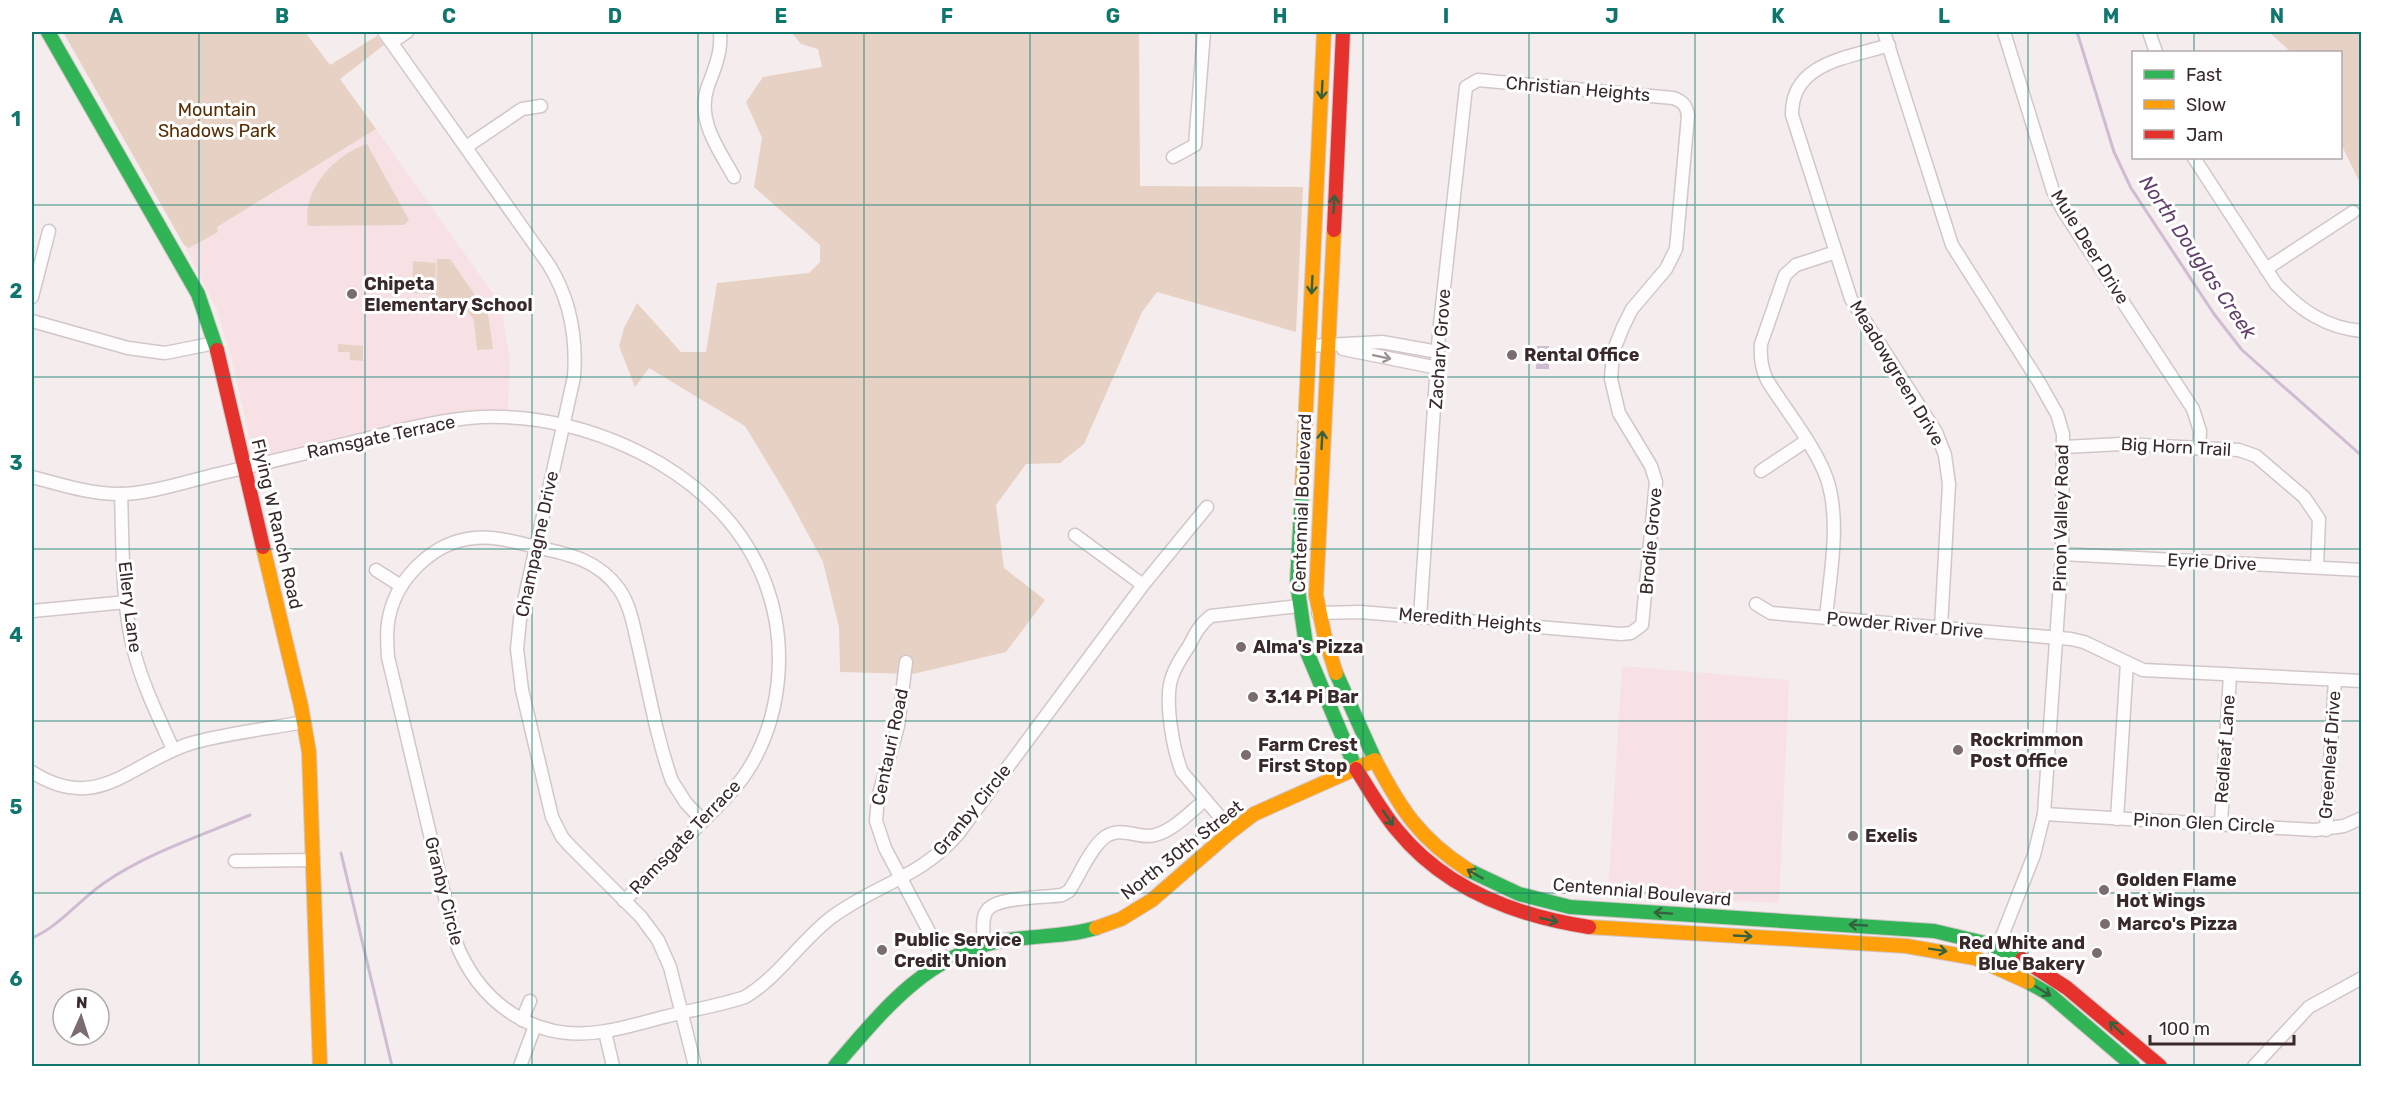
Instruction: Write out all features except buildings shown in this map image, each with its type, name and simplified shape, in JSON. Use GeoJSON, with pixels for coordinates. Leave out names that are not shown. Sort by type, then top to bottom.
{"type":"FeatureCollection","features":[{"type":"Feature","properties":{"kind":"main road","name":"Flying W Ranch Road"},"geometry":{"type":"LineString","coordinates":[[48,32],[198,294],[215,343],[304,722],[309,752],[320,1066]]}},
{"type":"Feature","properties":{"kind":"main road","name":"Centennial Boulevard"},"geometry":{"type":"LineString","coordinates":[[1324,32],[1298,558],[1299,606],[1312,666],[1356,769],[1396,830],[1430,864],[1478,896],[1533,917],[1564,924],[1906,946],[1960,954],[2016,975],[2049,994],[2133,1066]]}},
{"type":"Feature","properties":{"kind":"main road","name":"Centennial Boulevard"},"geometry":{"type":"LineString","coordinates":[[1343,32],[1316,558],[1318,613],[1329,659],[1375,760],[1398,803],[1424,835],[1454,862],[1489,882],[1543,903],[1570,908],[1909,928],[1958,935],[1998,948],[2025,960],[2077,992],[2160,1066]]}},
{"type":"Feature","properties":{"kind":"main road","name":"North 30th Street"},"geometry":{"type":"LineString","coordinates":[[835,1066],[911,982],[944,960],[984,945],[1080,934],[1125,918],[1154,898],[1231,830],[1254,814],[1375,760]]}},
{"type":"Feature","properties":{"kind":"street","name":"Champagne Drive"},"geometry":{"type":"LineString","coordinates":[[384,32],[549,265],[565,298],[573,330],[575,360],[571,395],[520,619],[518,656],[522,690],[549,805],[562,837],[651,930],[665,953],[694,1066]]}},
{"type":"Feature","properties":{"kind":"street"},"geometry":{"type":"LineString","coordinates":[[392,42],[407,32]]}},
{"type":"Feature","properties":{"kind":"street"},"geometry":{"type":"LineString","coordinates":[[720,32],[720,51],[707,89],[704,114],[714,142],[735,177]]}},
{"type":"Feature","properties":{"kind":"street"},"geometry":{"type":"LineString","coordinates":[[1173,157],[1195,145],[1204,32]]}},
{"type":"Feature","properties":{"kind":"street","name":"Pinon Valley Road"},"geometry":{"type":"LineString","coordinates":[[1884,32],[1952,245],[2052,403],[2060,423],[2064,447],[2062,554],[2044,814],[2034,855],[1991,964]]}},
{"type":"Feature","properties":{"kind":"street","name":"Mule Deer Drive"},"geometry":{"type":"LineString","coordinates":[[2004,32],[2053,191],[2064,212],[2193,409],[2200,431],[2199,449]]}},
{"type":"Feature","properties":{"kind":"street"},"geometry":{"type":"LineString","coordinates":[[2149,32],[2156,51]]}},
{"type":"Feature","properties":{"kind":"street","name":"Meadowgreen Drive"},"geometry":{"type":"LineString","coordinates":[[1889,45],[1814,70],[1801,81],[1793,96],[1792,115],[1848,291],[1856,309],[1936,432],[1945,456],[1949,484],[1941,627]]}},
{"type":"Feature","properties":{"kind":"street","name":"Christian Heights"},"geometry":{"type":"LineString","coordinates":[[1470,84],[1478,80],[1673,98],[1685,104]]}},
{"type":"Feature","properties":{"kind":"street","name":"Zachary Grove"},"geometry":{"type":"LineString","coordinates":[[1420,616],[1438,352],[1464,92],[1470,84]]}},
{"type":"Feature","properties":{"kind":"street","name":"Brodie Grove"},"geometry":{"type":"LineString","coordinates":[[1621,633],[1638,630],[1644,620],[1656,482],[1651,466],[1619,413],[1611,379],[1613,352],[1632,309],[1666,269],[1676,249],[1688,116],[1685,104]]}},
{"type":"Feature","properties":{"kind":"street"},"geometry":{"type":"LineString","coordinates":[[466,147],[522,109],[541,106]]}},
{"type":"Feature","properties":{"kind":"street"},"geometry":{"type":"LineString","coordinates":[[2195,159],[2266,269],[2285,294],[2308,314],[2331,326],[2361,331]]}},
{"type":"Feature","properties":{"kind":"street"},"geometry":{"type":"LineString","coordinates":[[2266,269],[2353,212]]}},
{"type":"Feature","properties":{"kind":"street"},"geometry":{"type":"LineString","coordinates":[[32,297],[49,231]]}},
{"type":"Feature","properties":{"kind":"street"},"geometry":{"type":"LineString","coordinates":[[1826,618],[1833,514],[1827,478],[1767,380],[1761,363],[1761,344],[1785,275],[1796,265],[1836,252]]}},
{"type":"Feature","properties":{"kind":"street"},"geometry":{"type":"LineString","coordinates":[[32,321],[128,348],[165,353],[215,343]]}},
{"type":"Feature","properties":{"kind":"street"},"geometry":{"type":"LineString","coordinates":[[1308,346],[1382,342],[1438,352]]}},
{"type":"Feature","properties":{"kind":"street"},"geometry":{"type":"LineString","coordinates":[[1327,346],[1438,368]]}},
{"type":"Feature","properties":{"kind":"street","name":"Ramsgate Terrace"},"geometry":{"type":"LineString","coordinates":[[32,477],[86,491],[121,494],[245,468],[414,427],[467,418],[517,418],[564,425],[624,444],[697,489],[727,516],[740,533],[752,554],[769,594],[775,614],[779,660],[778,681],[769,722],[754,759],[744,776],[704,821],[624,901]]}},
{"type":"Feature","properties":{"kind":"street"},"geometry":{"type":"LineString","coordinates":[[1761,471],[1806,441]]}},
{"type":"Feature","properties":{"kind":"street","name":"Big Horn Trail"},"geometry":{"type":"LineString","coordinates":[[2064,447],[2121,444],[2239,450],[2256,456],[2304,497],[2319,519],[2317,567]]}},
{"type":"Feature","properties":{"kind":"street","name":"Ellery Lane"},"geometry":{"type":"LineString","coordinates":[[121,494],[127,602],[135,654],[146,687],[173,749]]}},
{"type":"Feature","properties":{"kind":"street","name":"Granby Circle"},"geometry":{"type":"LineString","coordinates":[[704,821],[678,793],[669,774],[632,618],[620,590],[600,569],[576,556],[490,538],[462,541],[436,551],[411,573],[401,586],[389,616],[388,657],[461,958],[473,978],[503,1007],[522,1020],[535,1026],[570,1033],[605,1032],[735,1000],[753,992],[831,917],[937,856],[958,834],[1143,585],[1207,507]]}},
{"type":"Feature","properties":{"kind":"street"},"geometry":{"type":"LineString","coordinates":[[1076,535],[1143,585]]}},
{"type":"Feature","properties":{"kind":"street","name":"Eyrie Drive"},"geometry":{"type":"LineString","coordinates":[[2062,554],[2361,570]]}},
{"type":"Feature","properties":{"kind":"street"},"geometry":{"type":"LineString","coordinates":[[376,570],[401,586]]}},
{"type":"Feature","properties":{"kind":"street"},"geometry":{"type":"LineString","coordinates":[[32,611],[127,602]]}},
{"type":"Feature","properties":{"kind":"street","name":"Powder River Drive"},"geometry":{"type":"LineString","coordinates":[[1756,604],[1771,612],[2056,638]]}},
{"type":"Feature","properties":{"kind":"street"},"geometry":{"type":"LineString","coordinates":[[1231,830],[1182,772],[1178,760],[1169,693],[1175,669],[1203,622],[1211,616],[1299,606]]}},
{"type":"Feature","properties":{"kind":"street","name":"Meredith Heights"},"geometry":{"type":"LineString","coordinates":[[1318,613],[1369,612],[1621,633]]}},
{"type":"Feature","properties":{"kind":"street"},"geometry":{"type":"LineString","coordinates":[[2056,638],[2084,642],[2143,670],[2361,681]]}},
{"type":"Feature","properties":{"kind":"street","name":"Centauri Road"},"geometry":{"type":"LineString","coordinates":[[906,662],[896,740],[881,784],[877,808],[879,834],[900,879],[944,960]]}},
{"type":"Feature","properties":{"kind":"street"},"geometry":{"type":"LineString","coordinates":[[2117,819],[2127,663]]}},
{"type":"Feature","properties":{"kind":"street","name":"Redleaf Lane"},"geometry":{"type":"LineString","coordinates":[[2221,823],[2230,675]]}},
{"type":"Feature","properties":{"kind":"street","name":"Greenleaf Drive"},"geometry":{"type":"LineString","coordinates":[[2326,830],[2335,680]]}},
{"type":"Feature","properties":{"kind":"street"},"geometry":{"type":"LineString","coordinates":[[32,772],[61,786],[87,788],[120,779],[173,749],[195,742],[304,722]]}},
{"type":"Feature","properties":{"kind":"street"},"geometry":{"type":"LineString","coordinates":[[984,945],[983,921],[992,905],[1062,896],[1069,891],[1098,844],[1105,837],[1120,831],[1154,836],[1172,826],[1205,800]]}},
{"type":"Feature","properties":{"kind":"street","name":"Pinon Glen Circle"},"geometry":{"type":"LineString","coordinates":[[2044,814],[2326,830],[2344,826],[2361,818]]}},
{"type":"Feature","properties":{"kind":"street"},"geometry":{"type":"LineString","coordinates":[[235,861],[313,860]]}},
{"type":"Feature","properties":{"kind":"street"},"geometry":{"type":"LineString","coordinates":[[2254,1066],[2309,1007],[2361,978]]}},
{"type":"Feature","properties":{"kind":"street"},"geometry":{"type":"LineString","coordinates":[[522,1020],[530,1001]]}},
{"type":"Feature","properties":{"kind":"street"},"geometry":{"type":"LineString","coordinates":[[520,1066],[535,1026]]}},
{"type":"Feature","properties":{"kind":"street"},"geometry":{"type":"LineString","coordinates":[[605,1032],[613,1066]]}},
{"type":"Feature","properties":{"kind":"shaded area","name":"Chipeta Elementary School"},"geometry":{"type":"Polygon","coordinates":[[[376,129],[501,305],[510,361],[508,410],[478,410],[430,416],[260,456],[251,446],[235,372],[217,310],[184,245],[189,248],[218,232],[217,227],[376,129]]]}},
{"type":"Feature","properties":{"kind":"shaded area"},"geometry":{"type":"Polygon","coordinates":[[[1537,346],[1549,346],[1549,369],[1536,369],[1537,346]]]}},
{"type":"Feature","properties":{"kind":"shaded area"},"geometry":{"type":"Polygon","coordinates":[[[1622,666],[1789,680],[1779,903],[1608,895],[1622,666]]]}},
{"type":"Feature","properties":{"kind":"green space","name":"Mountain Shadows Park"},"geometry":{"type":"Polygon","coordinates":[[[63,32],[305,32],[330,65],[377,36],[384,45],[340,79],[376,129],[217,227],[218,232],[189,248],[184,245],[63,32]]]}},
{"type":"Feature","properties":{"kind":"green space"},"geometry":{"type":"Polygon","coordinates":[[[791,32],[1139,32],[1140,186],[1303,187],[1296,332],[1157,292],[1142,312],[1084,444],[1060,463],[1026,464],[996,505],[1004,568],[1045,600],[1006,652],[913,674],[840,672],[839,627],[823,562],[788,497],[745,426],[649,368],[635,387],[619,346],[624,328],[637,303],[681,352],[706,352],[717,283],[809,273],[820,262],[820,245],[754,187],[762,138],[746,102],[763,77],[822,67],[818,49],[801,44],[791,32]]]}},
{"type":"Feature","properties":{"kind":"green space"},"geometry":{"type":"Polygon","coordinates":[[[2269,32],[2361,32],[2361,185],[2342,146],[2342,51],[2290,51],[2269,32]]]}},
{"type":"Feature","properties":{"kind":"green space"},"geometry":{"type":"Polygon","coordinates":[[[367,144],[409,220],[404,225],[308,226],[307,213],[315,187],[332,165],[343,156],[367,144]]]}},
{"type":"Feature","properties":{"kind":"green space"},"geometry":{"type":"Polygon","coordinates":[[[437,259],[450,259],[488,314],[493,349],[477,350],[474,320],[459,300],[436,298],[437,259]]]}},
{"type":"Feature","properties":{"kind":"green space"},"geometry":{"type":"Polygon","coordinates":[[[413,261],[436,263],[434,294],[412,293],[413,261]]]}},
{"type":"Feature","properties":{"kind":"green space"},"geometry":{"type":"Polygon","coordinates":[[[338,344],[363,346],[363,361],[350,360],[350,352],[338,352],[338,344]]]}},
{"type":"Feature","properties":{"kind":"waterway","name":"North Douglas Creek"},"geometry":{"type":"LineString","coordinates":[[2077,32],[2114,152],[2131,188],[2214,314],[2242,350],[2362,456]]}},
{"type":"Feature","properties":{"kind":"waterway"},"geometry":{"type":"LineString","coordinates":[[32,938],[52,927],[95,890],[121,872],[194,837],[250,815]]}},
{"type":"Feature","properties":{"kind":"waterway"},"geometry":{"type":"LineString","coordinates":[[341,853],[392,1066]]}},
{"type":"Feature","properties":{"kind":"traffic: fast"},"geometry":{"type":"LineString","coordinates":[[48,32],[198,294],[217,350]]}},
{"type":"Feature","properties":{"kind":"traffic: fast"},"geometry":{"type":"LineString","coordinates":[[1302,491],[1297,583],[1307,652],[1356,769]]}},
{"type":"Feature","properties":{"kind":"traffic: fast"},"geometry":{"type":"LineString","coordinates":[[1336,673],[1375,760]]}},
{"type":"Feature","properties":{"kind":"traffic: fast"},"geometry":{"type":"LineString","coordinates":[[1468,870],[1519,894],[1570,907],[1934,931],[1989,944],[2022,959]]}},
{"type":"Feature","properties":{"kind":"traffic: fast"},"geometry":{"type":"LineString","coordinates":[[835,1066],[905,990],[925,974],[947,961],[970,950],[996,942],[1096,928]]}},
{"type":"Feature","properties":{"kind":"traffic: fast"},"geometry":{"type":"LineString","coordinates":[[2028,982],[2049,994],[2133,1066]]}},
{"type":"Feature","properties":{"kind":"traffic: slow"},"geometry":{"type":"LineString","coordinates":[[1302,491],[1324,32]]}},
{"type":"Feature","properties":{"kind":"traffic: slow"},"geometry":{"type":"LineString","coordinates":[[1334,230],[1316,595],[1325,638],[1336,673]]}},
{"type":"Feature","properties":{"kind":"traffic: slow"},"geometry":{"type":"LineString","coordinates":[[263,547],[301,706],[309,752],[320,1066]]}},
{"type":"Feature","properties":{"kind":"traffic: slow"},"geometry":{"type":"LineString","coordinates":[[1096,928],[1121,919],[1152,900],[1254,814],[1375,760],[1413,822],[1437,847],[1468,870]]}},
{"type":"Feature","properties":{"kind":"traffic: slow"},"geometry":{"type":"LineString","coordinates":[[1589,927],[1906,946],[1975,958],[2028,982]]}},
{"type":"Feature","properties":{"kind":"traffic: jam"},"geometry":{"type":"LineString","coordinates":[[1334,230],[1343,32]]}},
{"type":"Feature","properties":{"kind":"traffic: jam"},"geometry":{"type":"LineString","coordinates":[[217,350],[263,547]]}},
{"type":"Feature","properties":{"kind":"traffic: jam"},"geometry":{"type":"LineString","coordinates":[[1356,769],[1380,808],[1397,830],[1416,851],[1460,884],[1509,907],[1589,927]]}},
{"type":"Feature","properties":{"kind":"traffic: jam"},"geometry":{"type":"LineString","coordinates":[[2022,959],[2067,988],[2160,1066]]}},
{"type":"Feature","properties":{"kind":"place","name":"Chipeta Elementary School"},"geometry":{"type":"Point","coordinates":[352,294]}},
{"type":"Feature","properties":{"kind":"place","name":"Rental Office"},"geometry":{"type":"Point","coordinates":[1512,355]}},
{"type":"Feature","properties":{"kind":"place","name":"Alma's Pizza"},"geometry":{"type":"Point","coordinates":[1241,647]}},
{"type":"Feature","properties":{"kind":"place","name":"3.14 Pi Bar"},"geometry":{"type":"Point","coordinates":[1253,697]}},
{"type":"Feature","properties":{"kind":"place","name":"Rockrimmon Post Office"},"geometry":{"type":"Point","coordinates":[1958,750]}},
{"type":"Feature","properties":{"kind":"place","name":"Farm Crest First Stop"},"geometry":{"type":"Point","coordinates":[1246,755]}},
{"type":"Feature","properties":{"kind":"place","name":"Exelis"},"geometry":{"type":"Point","coordinates":[1853,836]}},
{"type":"Feature","properties":{"kind":"place","name":"Golden Flame Hot Wings"},"geometry":{"type":"Point","coordinates":[2104,890]}},
{"type":"Feature","properties":{"kind":"place","name":"Marco's Pizza"},"geometry":{"type":"Point","coordinates":[2105,924]}},
{"type":"Feature","properties":{"kind":"place","name":"Public Service Credit Union"},"geometry":{"type":"Point","coordinates":[882,950]}},
{"type":"Feature","properties":{"kind":"place","name":"Red White and Blue Bakery"},"geometry":{"type":"Point","coordinates":[2097,953]}}]}
